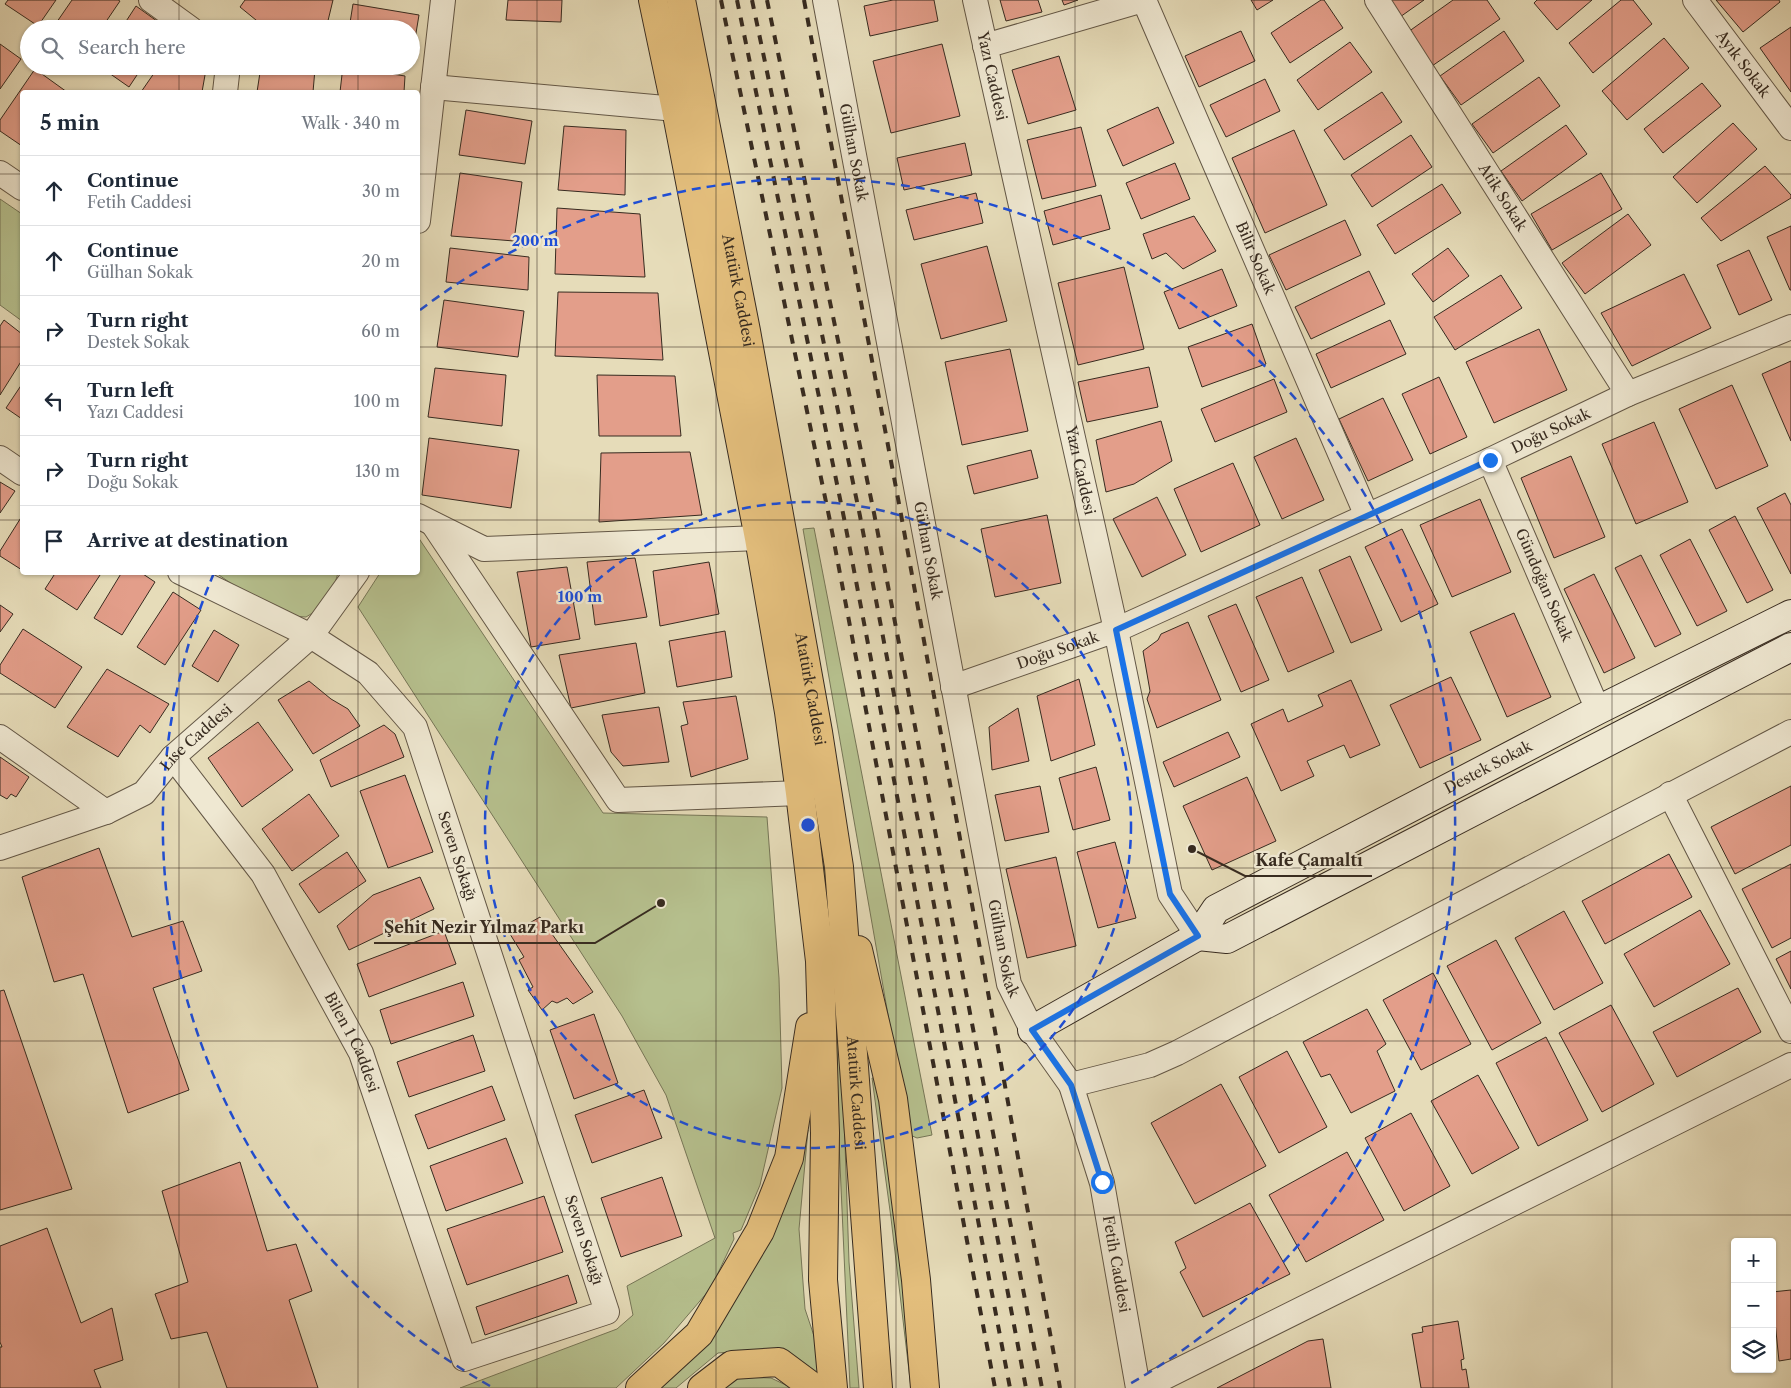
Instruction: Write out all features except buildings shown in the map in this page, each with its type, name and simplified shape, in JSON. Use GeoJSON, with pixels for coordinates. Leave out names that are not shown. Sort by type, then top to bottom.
{"type":"FeatureCollection","features":[{"type":"Feature","properties":{"kind":"main road","name":"Atatürk Caddesi"},"geometry":{"type":"LineString","coordinates":[[653,0],[759,538],[800,793],[820,961],[825,1133],[823,1280],[833,1388]]}},
{"type":"Feature","properties":{"kind":"main road","name":"Atatürk Caddesi"},"geometry":{"type":"LineString","coordinates":[[680,0],[746,331],[818,732],[839,867],[878,1388]]}},
{"type":"Feature","properties":{"kind":"main road"},"geometry":{"type":"LineString","coordinates":[[839,867],[894,1099],[916,1280],[925,1388]]}},
{"type":"Feature","properties":{"kind":"main road"},"geometry":{"type":"LineString","coordinates":[[640,1388],[699,1334],[760,1231],[789,1158],[820,961]]}},
{"type":"Feature","properties":{"kind":"main road"},"geometry":{"type":"LineString","coordinates":[[702,1388],[732,1365],[779,1362],[814,1388]]}},
{"type":"Feature","properties":{"kind":"street"},"geometry":{"type":"LineString","coordinates":[[151,0],[179,20]]}},
{"type":"Feature","properties":{"kind":"street"},"geometry":{"type":"LineString","coordinates":[[420,203],[443,0]]}},
{"type":"Feature","properties":{"kind":"street","name":"Gülhan Sokak"},"geometry":{"type":"LineString","coordinates":[[825,0],[1009,984],[1032,1030],[1071,1085]]}},
{"type":"Feature","properties":{"kind":"street","name":"Yazı Caddesi"},"geometry":{"type":"LineString","coordinates":[[975,0],[1116,630],[1170,894],[1198,936]]}},
{"type":"Feature","properties":{"kind":"street"},"geometry":{"type":"LineString","coordinates":[[985,46],[1143,0]]}},
{"type":"Feature","properties":{"kind":"street","name":"Bilir Sokak"},"geometry":{"type":"LineString","coordinates":[[1143,0],[1367,516]]}},
{"type":"Feature","properties":{"kind":"street","name":"Atik Sokak"},"geometry":{"type":"LineString","coordinates":[[1378,0],[1628,394]]}},
{"type":"Feature","properties":{"kind":"street","name":"Ayık Sokak"},"geometry":{"type":"LineString","coordinates":[[1695,0],[1790,124]]}},
{"type":"Feature","properties":{"kind":"street"},"geometry":{"type":"LineString","coordinates":[[225,90],[227,75]]}},
{"type":"Feature","properties":{"kind":"street"},"geometry":{"type":"LineString","coordinates":[[433,87],[676,109]]}},
{"type":"Feature","properties":{"kind":"street"},"geometry":{"type":"LineString","coordinates":[[0,173],[20,187]]}},
{"type":"Feature","properties":{"kind":"street","name":"Doğu Sokak"},"geometry":{"type":"LineString","coordinates":[[953,687],[1116,630],[1490,460],[1628,394],[1791,327]]}},
{"type":"Feature","properties":{"kind":"street"},"geometry":{"type":"LineString","coordinates":[[0,458],[20,472]]}},
{"type":"Feature","properties":{"kind":"street","name":"Gündoğan Sokak"},"geometry":{"type":"LineString","coordinates":[[1490,460],[1598,710]]}},
{"type":"Feature","properties":{"kind":"street"},"geometry":{"type":"LineString","coordinates":[[425,520],[484,548],[759,538]]}},
{"type":"Feature","properties":{"kind":"street"},"geometry":{"type":"LineString","coordinates":[[425,520],[618,800],[800,793]]}},
{"type":"Feature","properties":{"kind":"street","name":"Seven Sokağı"},"geometry":{"type":"LineString","coordinates":[[186,575],[311,636],[368,673],[415,727],[607,1312],[464,1359]]}},
{"type":"Feature","properties":{"kind":"street","name":"Lise Caddesi"},"geometry":{"type":"LineString","coordinates":[[0,848],[106,812],[144,793],[173,757],[311,636],[355,575]]}},
{"type":"Feature","properties":{"kind":"street","name":"Destek Sokak"},"geometry":{"type":"LineString","coordinates":[[1032,1030],[1198,936],[1216,909],[1598,710],[1791,614]]}},
{"type":"Feature","properties":{"kind":"street","name":"Destek Sokak"},"geometry":{"type":"LineString","coordinates":[[1198,936],[1227,939],[1791,647]]}},
{"type":"Feature","properties":{"kind":"street"},"geometry":{"type":"LineString","coordinates":[[1071,1085],[1150,1065],[1177,1053],[1791,732]]}},
{"type":"Feature","properties":{"kind":"street"},"geometry":{"type":"LineString","coordinates":[[0,737],[106,812]]}},
{"type":"Feature","properties":{"kind":"street","name":"Bilen 1 Caddesi"},"geometry":{"type":"LineString","coordinates":[[173,757],[263,874],[361,1053],[464,1359]]}},
{"type":"Feature","properties":{"kind":"street"},"geometry":{"type":"LineString","coordinates":[[1670,794],[1791,1031]]}},
{"type":"Feature","properties":{"kind":"street"},"geometry":{"type":"LineString","coordinates":[[1142,1388],[1791,1065]]}},
{"type":"Feature","properties":{"kind":"street","name":"Fetih Caddesi"},"geometry":{"type":"LineString","coordinates":[[1071,1085],[1102,1182],[1138,1388]]}},
{"type":"Feature","properties":{"kind":"green space"},"geometry":{"type":"Polygon","coordinates":[[[0,199],[20,213],[20,320],[0,305],[0,199]]]}},
{"type":"Feature","properties":{"kind":"green space"},"geometry":{"type":"Polygon","coordinates":[[[814,528],[932,1135],[917,1138],[910,1135],[901,1089],[803,529],[814,528]]]}},
{"type":"Feature","properties":{"kind":"green space"},"geometry":{"type":"Polygon","coordinates":[[[420,540],[603,813],[767,817],[779,978],[782,1088],[760,1185],[741,1230],[733,1233],[734,1239],[711,1288],[664,1343],[616,1388],[460,1388],[617,1329],[633,1315],[627,1286],[715,1238],[666,1095],[622,1016],[358,607],[379,575],[420,575],[420,540]]]}},
{"type":"Feature","properties":{"kind":"green space"},"geometry":{"type":"Polygon","coordinates":[[[219,575],[337,575],[329,603],[306,617],[277,615],[219,575]]]}},
{"type":"Feature","properties":{"kind":"green space"},"geometry":{"type":"Polygon","coordinates":[[[806,732],[823,840],[840,1036],[849,1262],[859,1388],[850,1388],[836,1075],[806,732]]]}},
{"type":"Feature","properties":{"kind":"green space"},"geometry":{"type":"Polygon","coordinates":[[[872,1078],[878,1078],[919,1388],[911,1388],[872,1078]]]}},
{"type":"Feature","properties":{"kind":"green space"},"geometry":{"type":"Polygon","coordinates":[[[808,1130],[799,1229],[805,1309],[817,1345],[819,1386],[783,1353],[754,1350],[718,1353],[676,1388],[658,1388],[693,1358],[735,1300],[777,1225],[808,1130]]]}},
{"type":"Feature","properties":{"kind":"green space"},"geometry":{"type":"Polygon","coordinates":[[[741,1377],[771,1378],[792,1388],[721,1388],[741,1377]]]}},
{"type":"Feature","properties":{"kind":"railway"},"geometry":{"type":"LineString","coordinates":[[721,0],[830,521],[995,1388]]}},
{"type":"Feature","properties":{"kind":"railway"},"geometry":{"type":"LineString","coordinates":[[737,0],[844,518],[1010,1388]]}},
{"type":"Feature","properties":{"kind":"railway"},"geometry":{"type":"LineString","coordinates":[[752,0],[860,516],[1026,1388]]}},
{"type":"Feature","properties":{"kind":"railway"},"geometry":{"type":"LineString","coordinates":[[767,0],[874,513],[1042,1388]]}},
{"type":"Feature","properties":{"kind":"railway"},"geometry":{"type":"LineString","coordinates":[[804,0],[900,509],[1060,1388]]}},
{"type":"Feature","properties":{"kind":"place","name":"Kafe Çamaltı"},"geometry":{"type":"Point","coordinates":[1192,849]}},
{"type":"Feature","properties":{"kind":"place","name":"Şehit Nezir Yılmaz Parkı"},"geometry":{"type":"Point","coordinates":[661,903]}},
{"type":"Feature","properties":{"kind":"route"},"geometry":{"type":"LineString","coordinates":[[1102,1182],[1071,1085],[1032,1030],[1198,936],[1170,894],[1116,630],[1490,460]]}}]}
